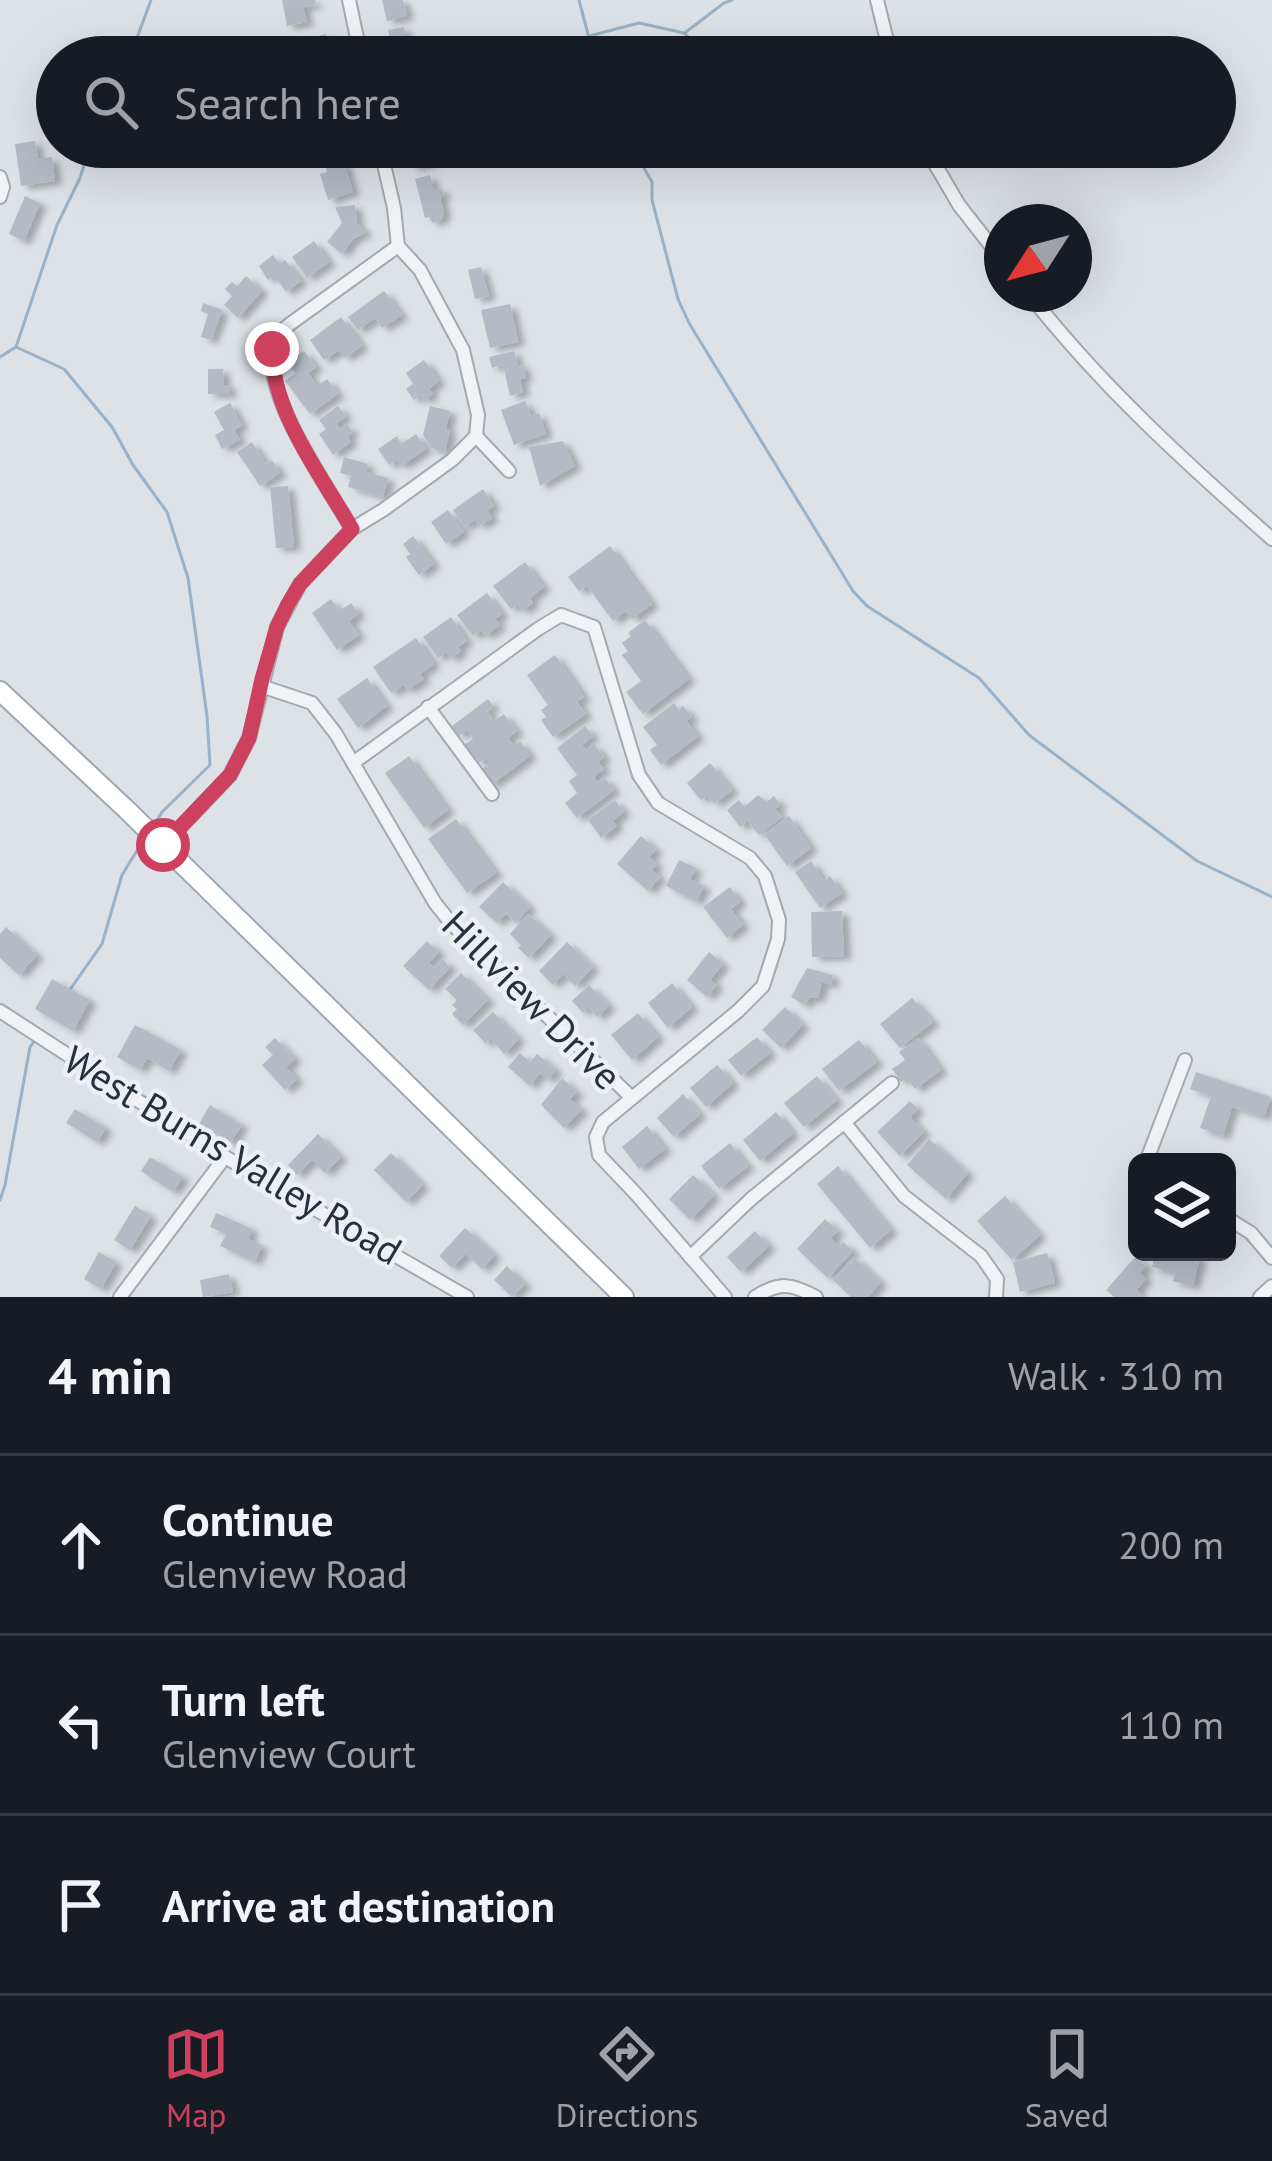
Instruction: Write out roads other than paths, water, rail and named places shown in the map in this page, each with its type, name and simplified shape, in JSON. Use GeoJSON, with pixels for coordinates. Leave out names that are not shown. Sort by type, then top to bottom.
{"type":"FeatureCollection","features":[{"type":"Feature","properties":{"kind":"main road"},"geometry":{"type":"LineString","coordinates":[[0,691],[623,1297]]}},
{"type":"Feature","properties":{"kind":"street"},"geometry":{"type":"LineString","coordinates":[[349,0],[357,36]]}},
{"type":"Feature","properties":{"kind":"street"},"geometry":{"type":"LineString","coordinates":[[877,0],[886,36]]}},
{"type":"Feature","properties":{"kind":"street"},"geometry":{"type":"LineString","coordinates":[[163,845],[230,775],[249,738],[277,627],[300,584],[352,529],[452,460],[476,436],[478,416],[463,350],[420,270],[398,246],[385,168]]}},
{"type":"Feature","properties":{"kind":"street"},"geometry":{"type":"LineString","coordinates":[[937,168],[984,237]]}},
{"type":"Feature","properties":{"kind":"street"},"geometry":{"type":"LineString","coordinates":[[0,177],[0,196]]}},
{"type":"Feature","properties":{"kind":"street"},"geometry":{"type":"LineString","coordinates":[[352,529],[276,391],[272,349],[290,324],[398,246]]}},
{"type":"Feature","properties":{"kind":"street"},"geometry":{"type":"LineString","coordinates":[[1043,312],[1151,429],[1272,539]]}},
{"type":"Feature","properties":{"kind":"street"},"geometry":{"type":"LineString","coordinates":[[476,436],[509,471]]}},
{"type":"Feature","properties":{"kind":"street"},"geometry":{"type":"LineString","coordinates":[[353,764],[561,615],[594,627],[639,775],[658,802],[750,858],[765,876],[779,920],[763,986],[603,1122],[596,1137],[599,1155],[725,1297]]}},
{"type":"Feature","properties":{"kind":"street","name":"Hillview Drive"},"geometry":{"type":"LineString","coordinates":[[261,686],[312,703],[336,734],[443,913],[631,1097]]}},
{"type":"Feature","properties":{"kind":"street"},"geometry":{"type":"LineString","coordinates":[[428,707],[492,794]]}},
{"type":"Feature","properties":{"kind":"street","name":"West Burns Valley Road"},"geometry":{"type":"LineString","coordinates":[[0,1011],[225,1157],[467,1297]]}},
{"type":"Feature","properties":{"kind":"street"},"geometry":{"type":"LineString","coordinates":[[1149,1153],[1185,1060]]}},
{"type":"Feature","properties":{"kind":"street"},"geometry":{"type":"LineString","coordinates":[[690,1257],[751,1199],[892,1083]]}},
{"type":"Feature","properties":{"kind":"street"},"geometry":{"type":"LineString","coordinates":[[844,1122],[904,1196],[981,1256],[997,1280],[996,1297]]}},
{"type":"Feature","properties":{"kind":"street"},"geometry":{"type":"LineString","coordinates":[[120,1297],[225,1157]]}},
{"type":"Feature","properties":{"kind":"street"},"geometry":{"type":"LineString","coordinates":[[1236,1224],[1272,1258]]}},
{"type":"Feature","properties":{"kind":"street"},"geometry":{"type":"LineString","coordinates":[[754,1297],[772,1286],[796,1286],[816,1297]]}},
{"type":"Feature","properties":{"kind":"street"},"geometry":{"type":"LineString","coordinates":[[1260,1297],[1272,1286]]}},
{"type":"Feature","properties":{"kind":"waterway"},"geometry":{"type":"LineString","coordinates":[[138,36],[151,0]]}},
{"type":"Feature","properties":{"kind":"waterway"},"geometry":{"type":"LineString","coordinates":[[579,0],[588,36]]}},
{"type":"Feature","properties":{"kind":"waterway"},"geometry":{"type":"LineString","coordinates":[[686,32],[732,0]]}},
{"type":"Feature","properties":{"kind":"waterway"},"geometry":{"type":"LineString","coordinates":[[589,36],[639,23],[687,36]]}},
{"type":"Feature","properties":{"kind":"waterway"},"geometry":{"type":"LineString","coordinates":[[0,357],[16,347],[57,225],[83,168]]}},
{"type":"Feature","properties":{"kind":"waterway"},"geometry":{"type":"LineString","coordinates":[[644,168],[652,182],[652,200],[678,299],[689,323],[853,591],[867,606],[979,678],[1029,735],[1197,861],[1272,897]]}},
{"type":"Feature","properties":{"kind":"waterway"},"geometry":{"type":"LineString","coordinates":[[16,347],[64,369],[112,427],[167,512],[188,578],[210,765],[156,822]]}},
{"type":"Feature","properties":{"kind":"waterway"},"geometry":{"type":"LineString","coordinates":[[69,991],[102,944],[122,875],[143,841]]}},
{"type":"Feature","properties":{"kind":"waterway"},"geometry":{"type":"LineString","coordinates":[[0,1200],[30,1047],[36,1039]]}}]}
